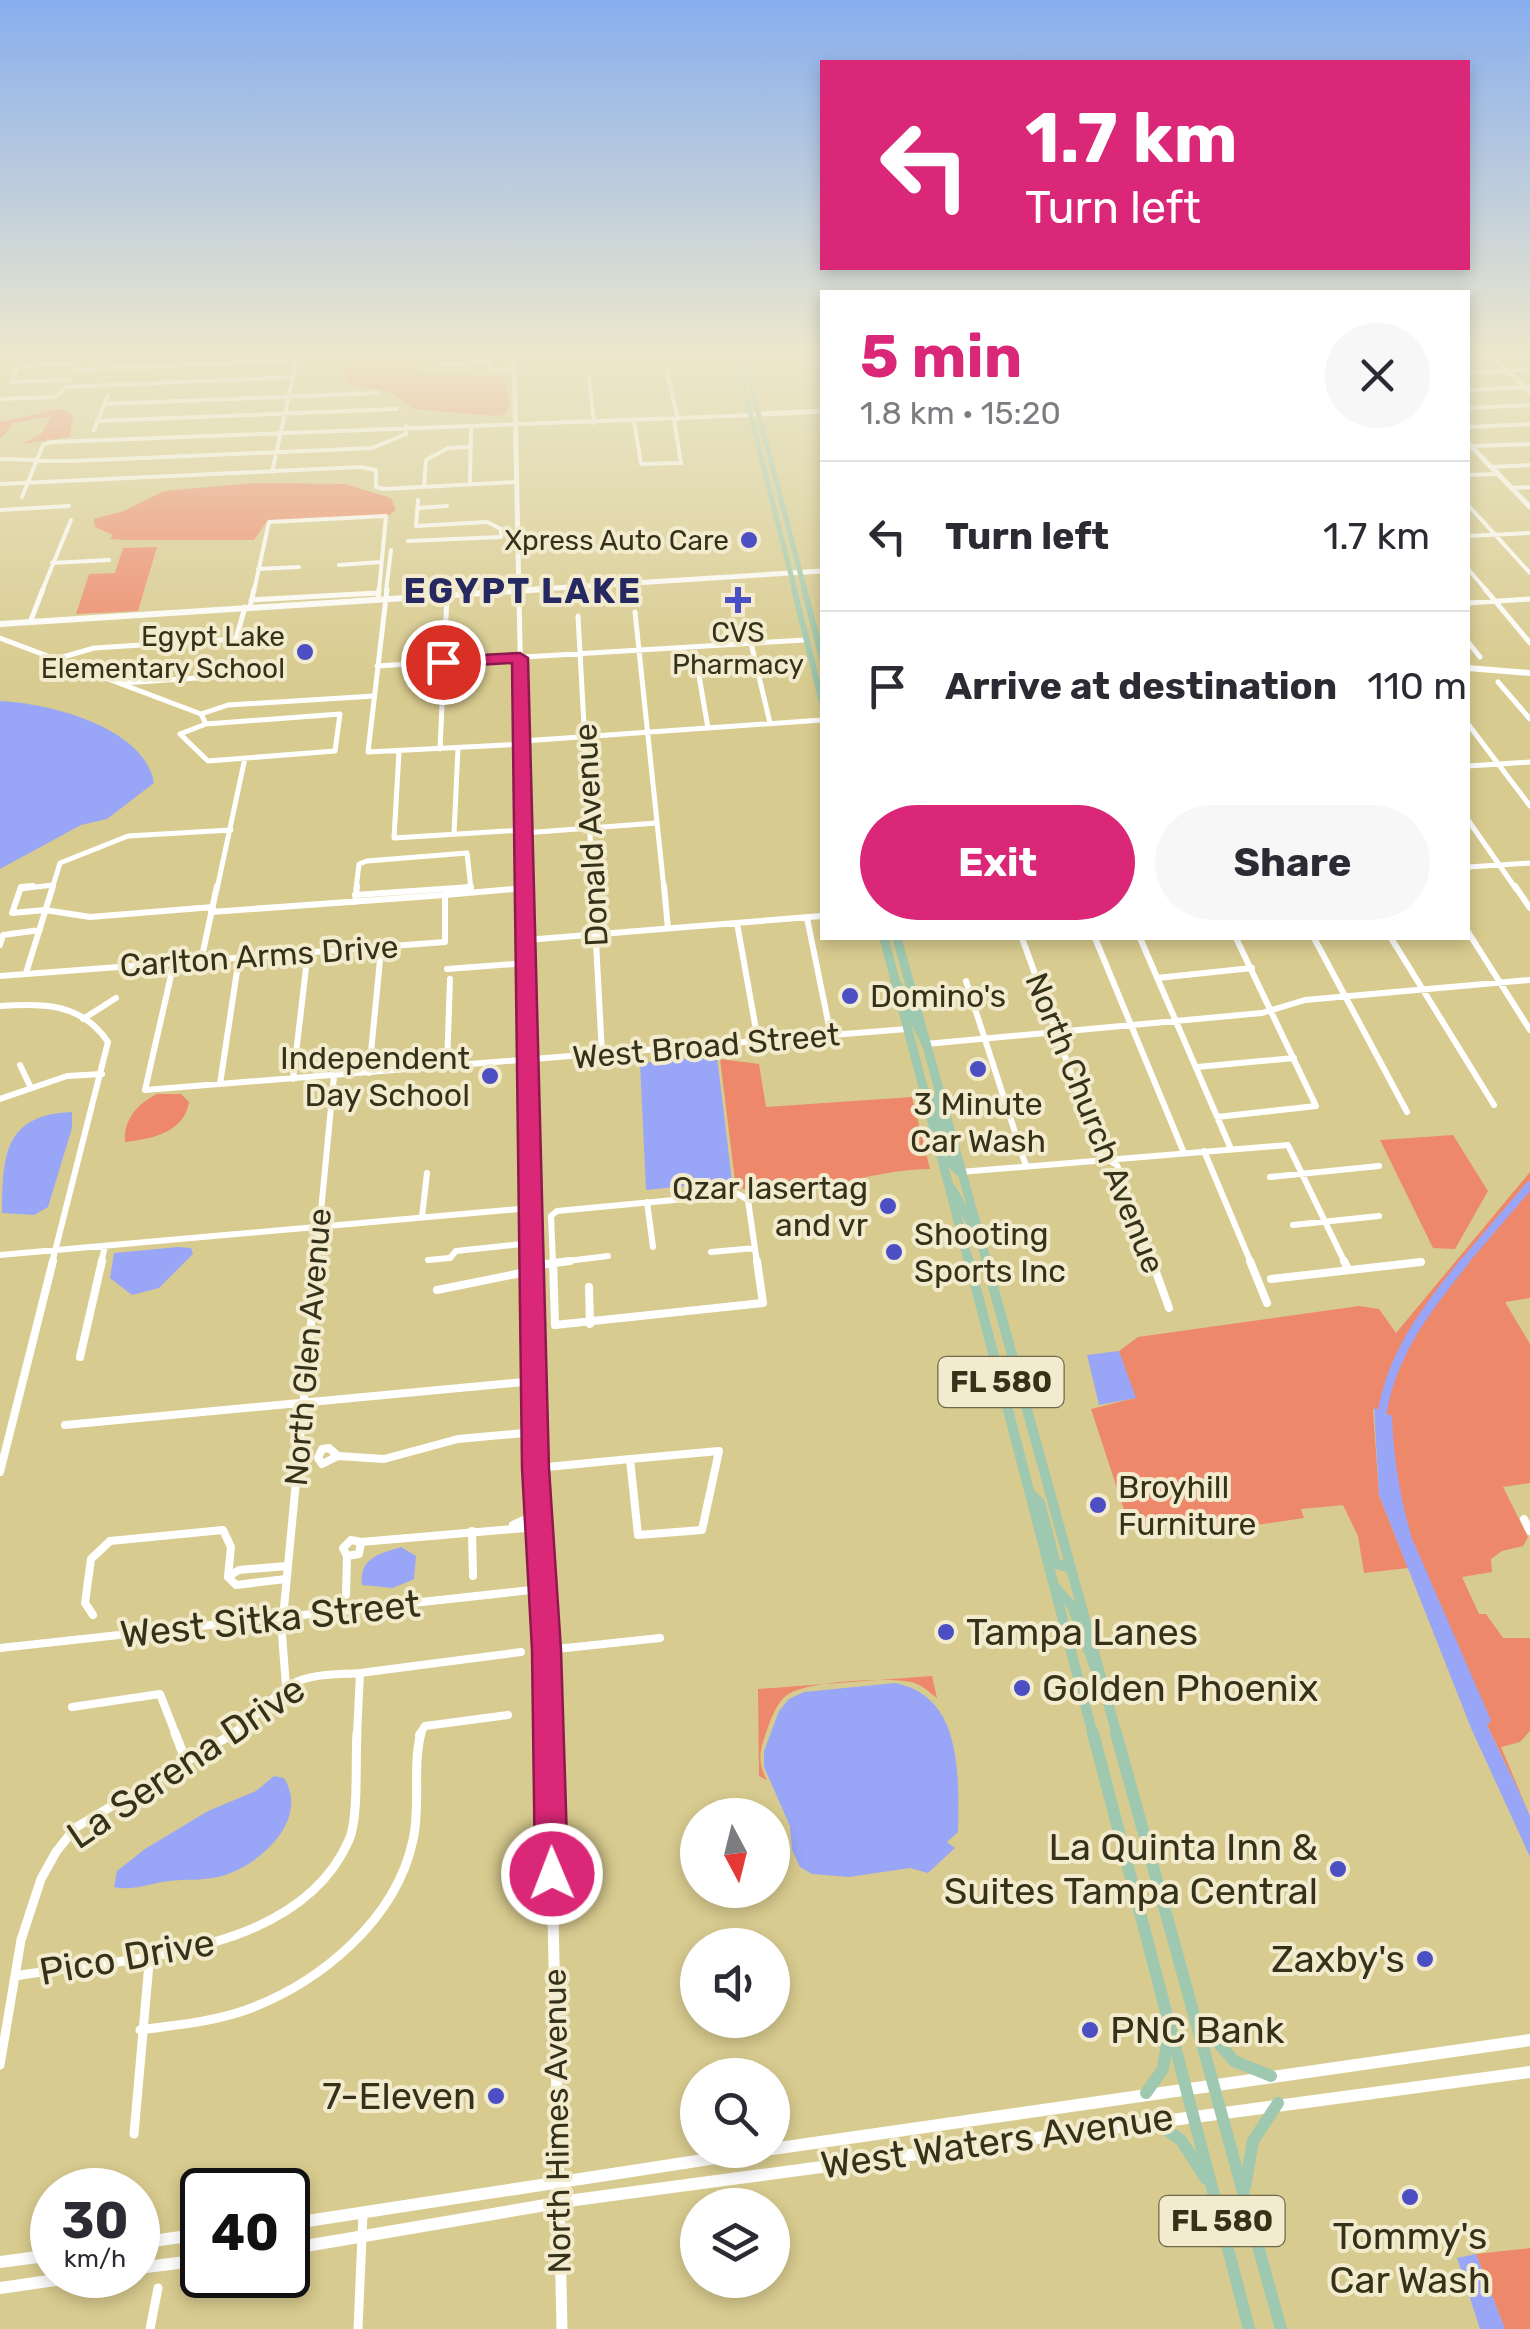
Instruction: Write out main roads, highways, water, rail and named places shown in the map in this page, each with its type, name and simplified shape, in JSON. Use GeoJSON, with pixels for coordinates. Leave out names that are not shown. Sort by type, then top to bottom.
{"type":"FeatureCollection","features":[{"type":"Feature","properties":{"kind":"main road"},"geometry":{"type":"LineString","coordinates":[[765,463],[820,694]]}},
{"type":"Feature","properties":{"kind":"main road"},"geometry":{"type":"LineString","coordinates":[[774,463],[820,649]]}},
{"type":"Feature","properties":{"kind":"main road"},"geometry":{"type":"LineString","coordinates":[[767,474],[784,502]]}},
{"type":"Feature","properties":{"kind":"main road"},"geometry":{"type":"LineString","coordinates":[[773,504],[788,514]]}},
{"type":"Feature","properties":{"kind":"main road"},"geometry":{"type":"LineString","coordinates":[[0,624],[379,597],[820,574]]}},
{"type":"Feature","properties":{"kind":"main road"},"geometry":{"type":"LineString","coordinates":[[1470,666],[1530,671]]}},
{"type":"Feature","properties":{"kind":"main road"},"geometry":{"type":"LineString","coordinates":[[814,668],[820,679]]}},
{"type":"Feature","properties":{"kind":"main road","name":"FL 580"},"geometry":{"type":"LineString","coordinates":[[884,940],[1248,2329]]}},
{"type":"Feature","properties":{"kind":"main road","name":"FL 580"},"geometry":{"type":"LineString","coordinates":[[898,940],[1281,2329]]}},
{"type":"Feature","properties":{"kind":"main road"},"geometry":{"type":"LineString","coordinates":[[895,982],[905,992],[916,1033],[926,1044]]}},
{"type":"Feature","properties":{"kind":"main road"},"geometry":{"type":"LineString","coordinates":[[924,1090],[933,1098],[950,1162],[960,1172]]}},
{"type":"Feature","properties":{"kind":"main road"},"geometry":{"type":"LineString","coordinates":[[949,1187],[978,1233]]}},
{"type":"Feature","properties":{"kind":"main road"},"geometry":{"type":"LineString","coordinates":[[1031,1494],[1040,1503],[1056,1564],[1071,1568]]}},
{"type":"Feature","properties":{"kind":"main road"},"geometry":{"type":"LineString","coordinates":[[1055,1587],[1071,1606],[1093,1672],[1105,1688]]}},
{"type":"Feature","properties":{"kind":"main road"},"geometry":{"type":"LineString","coordinates":[[1198,2019],[1234,2062],[1271,2076]]}},
{"type":"Feature","properties":{"kind":"main road"},"geometry":{"type":"LineString","coordinates":[[1146,2093],[1163,2069],[1170,2021]]}},
{"type":"Feature","properties":{"kind":"main road","name":"West Waters Avenue"},"geometry":{"type":"LineString","coordinates":[[790,2147],[1530,2040]]}},
{"type":"Feature","properties":{"kind":"main road","name":"West Waters Avenue"},"geometry":{"type":"LineString","coordinates":[[310,2246],[559,2202],[1222,2110],[1530,2072]]}},
{"type":"Feature","properties":{"kind":"main road"},"geometry":{"type":"LineString","coordinates":[[1244,2194],[1247,2152],[1256,2130],[1278,2103]]}},
{"type":"Feature","properties":{"kind":"main road"},"geometry":{"type":"LineString","coordinates":[[1152,2120],[1181,2140],[1216,2197]]}},
{"type":"Feature","properties":{"kind":"main road"},"geometry":{"type":"LineString","coordinates":[[773,2172],[781,2154],[875,2134]]}},
{"type":"Feature","properties":{"kind":"main road","name":"West Waters Avenue"},"geometry":{"type":"LineString","coordinates":[[310,2221],[680,2163]]}},
{"type":"Feature","properties":{"kind":"main road"},"geometry":{"type":"LineString","coordinates":[[160,2249],[161,2240],[180,2237]]}},
{"type":"Feature","properties":{"kind":"main road"},"geometry":{"type":"LineString","coordinates":[[0,2262],[30,2258]]}},
{"type":"Feature","properties":{"kind":"main road"},"geometry":{"type":"LineString","coordinates":[[0,2288],[30,2284]]}},
{"type":"Feature","properties":{"kind":"water"},"geometry":{"type":"Polygon","coordinates":[[[0,701],[67,713],[114,733],[147,763],[154,783],[107,819],[81,825],[0,869],[0,701]]]}},
{"type":"Feature","properties":{"kind":"water"},"geometry":{"type":"Polygon","coordinates":[[[717,1056],[732,1181],[646,1190],[640,1063],[717,1056]]]}},
{"type":"Feature","properties":{"kind":"water"},"geometry":{"type":"Polygon","coordinates":[[[72,1112],[72,1128],[48,1207],[34,1215],[2,1213],[6,1157],[20,1130],[49,1115],[72,1112]]]}},
{"type":"Feature","properties":{"kind":"water"},"geometry":{"type":"Polygon","coordinates":[[[191,1248],[193,1254],[159,1288],[132,1295],[110,1278],[114,1253],[191,1248]]]}},
{"type":"Feature","properties":{"kind":"water"},"geometry":{"type":"Polygon","coordinates":[[[1119,1351],[1136,1398],[1099,1405],[1087,1355],[1119,1351]]]}},
{"type":"Feature","properties":{"kind":"water"},"geometry":{"type":"Polygon","coordinates":[[[1374,1408],[1392,1416],[1407,1521],[1422,1572],[1462,1671],[1530,1816],[1530,1857],[1471,1728],[1379,1495],[1374,1408]]]}},
{"type":"Feature","properties":{"kind":"water"},"geometry":{"type":"Polygon","coordinates":[[[401,1547],[416,1556],[414,1579],[393,1588],[362,1585],[367,1563],[401,1547]]]}},
{"type":"Feature","properties":{"kind":"water"},"geometry":{"type":"Polygon","coordinates":[[[895,1683],[917,1691],[934,1704],[952,1741],[958,1832],[947,1842],[955,1848],[928,1873],[910,1868],[849,1877],[812,1874],[800,1867],[792,1850],[790,1798],[778,1798],[764,1767],[764,1751],[779,1711],[789,1699],[804,1692],[895,1683]]]}},
{"type":"Feature","properties":{"kind":"water"},"geometry":{"type":"Polygon","coordinates":[[[274,1776],[284,1778],[291,1809],[277,1839],[251,1862],[215,1878],[114,1887],[117,1871],[145,1849],[208,1811],[256,1791],[274,1776]]]}},
{"type":"Feature","properties":{"kind":"water"},"geometry":{"type":"Polygon","coordinates":[[[1476,2254],[1505,2329],[1480,2329],[1457,2258],[1476,2254]]]}},
{"type":"Feature","properties":{"kind":"waterway"},"geometry":{"type":"LineString","coordinates":[[1463,1263],[1530,1185]]}},
{"type":"Feature","properties":{"kind":"waterway"},"geometry":{"type":"LineString","coordinates":[[1381,1420],[1392,1375],[1411,1335],[1465,1261]]}},
{"type":"Feature","properties":{"kind":"waterway"},"geometry":{"type":"LineString","coordinates":[[1410,1545],[1486,1720]]}},
{"type":"Feature","properties":{"kind":"place","name":"Xpress Auto Care"},"geometry":{"type":"Point","coordinates":[749,540]}},
{"type":"Feature","properties":{"kind":"place","name":"CVS Pharmacy"},"geometry":{"type":"Point","coordinates":[738,600]}},
{"type":"Feature","properties":{"kind":"place","name":"Egypt Lake Elementary School"},"geometry":{"type":"Point","coordinates":[305,652]}},
{"type":"Feature","properties":{"kind":"place","name":"Domino's"},"geometry":{"type":"Point","coordinates":[850,996]}},
{"type":"Feature","properties":{"kind":"place","name":"3 Minute Car Wash"},"geometry":{"type":"Point","coordinates":[978,1069]}},
{"type":"Feature","properties":{"kind":"place","name":"Independent Day School"},"geometry":{"type":"Point","coordinates":[490,1076]}},
{"type":"Feature","properties":{"kind":"place","name":"Qzar lasertag and vr"},"geometry":{"type":"Point","coordinates":[888,1206]}},
{"type":"Feature","properties":{"kind":"place","name":"Shooting Sports Inc"},"geometry":{"type":"Point","coordinates":[894,1252]}},
{"type":"Feature","properties":{"kind":"place","name":"Broyhill Furniture"},"geometry":{"type":"Point","coordinates":[1098,1505]}},
{"type":"Feature","properties":{"kind":"place","name":"Tampa Lanes"},"geometry":{"type":"Point","coordinates":[946,1632]}},
{"type":"Feature","properties":{"kind":"place","name":"Golden Phoenix"},"geometry":{"type":"Point","coordinates":[1022,1688]}},
{"type":"Feature","properties":{"kind":"place","name":"La Quinta Inn & Suites Tampa Central"},"geometry":{"type":"Point","coordinates":[1338,1869]}},
{"type":"Feature","properties":{"kind":"place","name":"Zaxby's"},"geometry":{"type":"Point","coordinates":[1425,1959]}},
{"type":"Feature","properties":{"kind":"place","name":"PNC Bank"},"geometry":{"type":"Point","coordinates":[1090,2030]}},
{"type":"Feature","properties":{"kind":"place","name":"7-Eleven"},"geometry":{"type":"Point","coordinates":[496,2096]}},
{"type":"Feature","properties":{"kind":"place","name":"Tommy's Car Wash"},"geometry":{"type":"Point","coordinates":[1410,2197]}},
{"type":"Feature","properties":{"kind":"district","name":"EGYPT LAKE"},"geometry":{"type":"Point","coordinates":[523,591]}}]}
